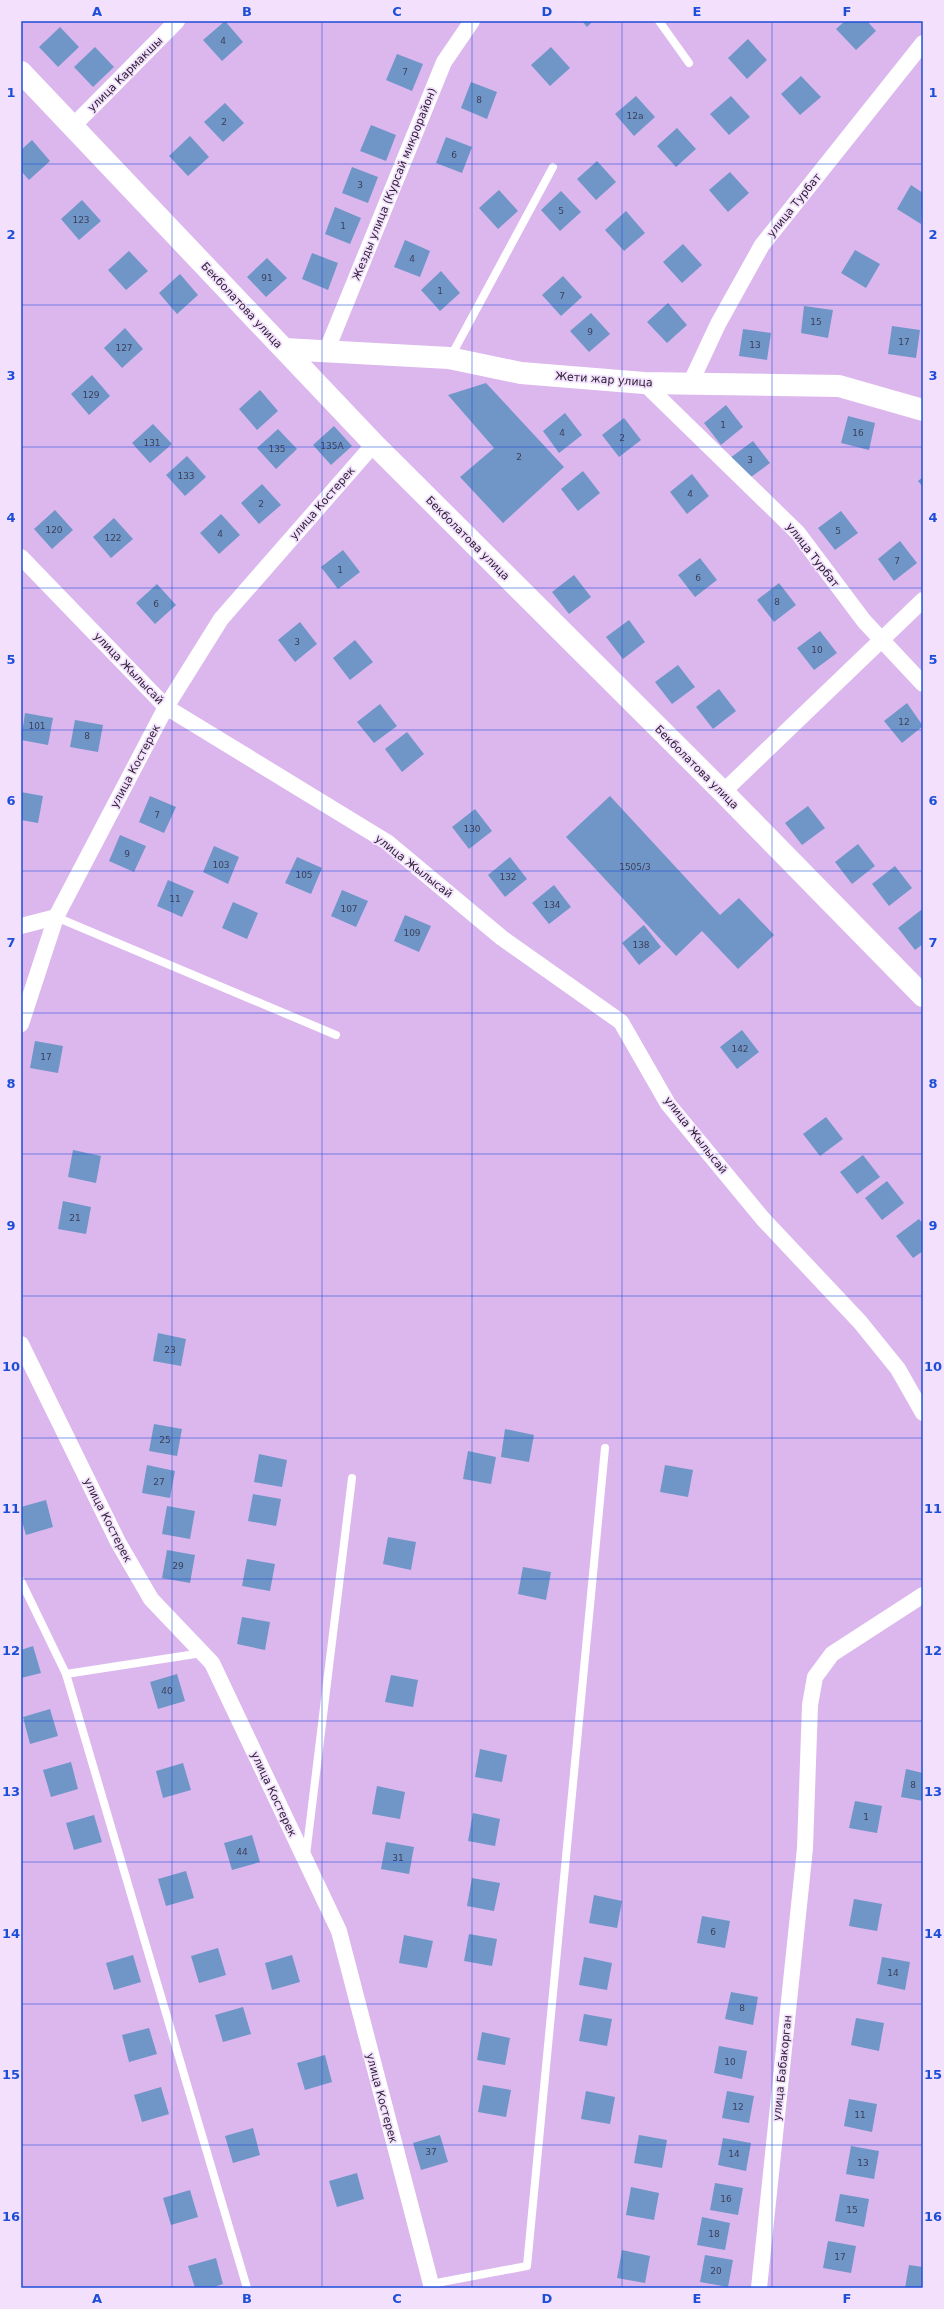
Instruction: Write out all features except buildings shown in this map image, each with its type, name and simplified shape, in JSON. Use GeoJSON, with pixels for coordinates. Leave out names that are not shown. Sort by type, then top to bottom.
{"type":"FeatureCollection","features":[{"type":"Feature","properties":{"kind":"street","name":"улица Кармакшы"},"geometry":{"type":"LineString","coordinates":[[73,126],[177,21]]}},
{"type":"Feature","properties":{"kind":"street","name":"Жезды улица (Курсай микрорайон)"},"geometry":{"type":"LineString","coordinates":[[326,352],[444,62],[472,21]]}},
{"type":"Feature","properties":{"kind":"street","name":"улица Турбат"},"geometry":{"type":"LineString","coordinates":[[690,384],[718,324],[762,245],[923,43]]}},
{"type":"Feature","properties":{"kind":"street","name":"Бекболатова улица"},"geometry":{"type":"LineString","coordinates":[[21,72],[374,444],[723,792],[923,996]]}},
{"type":"Feature","properties":{"kind":"street","name":"Жети жар улица"},"geometry":{"type":"LineString","coordinates":[[284,349],[449,358],[521,373],[644,383],[838,386],[923,410]]}},
{"type":"Feature","properties":{"kind":"street","name":"улица Турбат"},"geometry":{"type":"LineString","coordinates":[[644,383],[798,533],[864,621],[923,684]]}},
{"type":"Feature","properties":{"kind":"street","name":"улица Костерек"},"geometry":{"type":"LineString","coordinates":[[21,1024],[56,917],[166,706],[221,619],[374,444]]}},
{"type":"Feature","properties":{"kind":"street","name":"улица Жылысай"},"geometry":{"type":"LineString","coordinates":[[21,557],[166,706],[388,842],[502,938],[621,1022],[668,1104],[763,1219],[860,1322],[898,1369],[923,1413]]}},
{"type":"Feature","properties":{"kind":"street"},"geometry":{"type":"LineString","coordinates":[[723,792],[923,600]]}},
{"type":"Feature","properties":{"kind":"street"},"geometry":{"type":"LineString","coordinates":[[21,926],[56,917]]}},
{"type":"Feature","properties":{"kind":"street","name":"улица Костерек"},"geometry":{"type":"LineString","coordinates":[[21,1344],[118,1542],[150,1599],[212,1663],[339,1931],[431,2286]]}},
{"type":"Feature","properties":{"kind":"street","name":"улица Бабакорган"},"geometry":{"type":"LineString","coordinates":[[758,2288],[805,1848],[810,1706],[815,1677],[832,1654],[923,1595]]}},
{"type":"Feature","properties":{"kind":"lane"},"geometry":{"type":"LineString","coordinates":[[659,21],[689,63]]}},
{"type":"Feature","properties":{"kind":"lane"},"geometry":{"type":"LineString","coordinates":[[449,358],[553,168]]}},
{"type":"Feature","properties":{"kind":"lane"},"geometry":{"type":"LineString","coordinates":[[56,917],[336,1035]]}},
{"type":"Feature","properties":{"kind":"lane"},"geometry":{"type":"LineString","coordinates":[[431,2286],[527,2266],[605,1448]]}},
{"type":"Feature","properties":{"kind":"lane"},"geometry":{"type":"LineString","coordinates":[[305,1860],[352,1478]]}},
{"type":"Feature","properties":{"kind":"lane"},"geometry":{"type":"LineString","coordinates":[[21,1581],[66,1674],[247,2288]]}},
{"type":"Feature","properties":{"kind":"lane"},"geometry":{"type":"LineString","coordinates":[[66,1674],[202,1653]]}}]}
